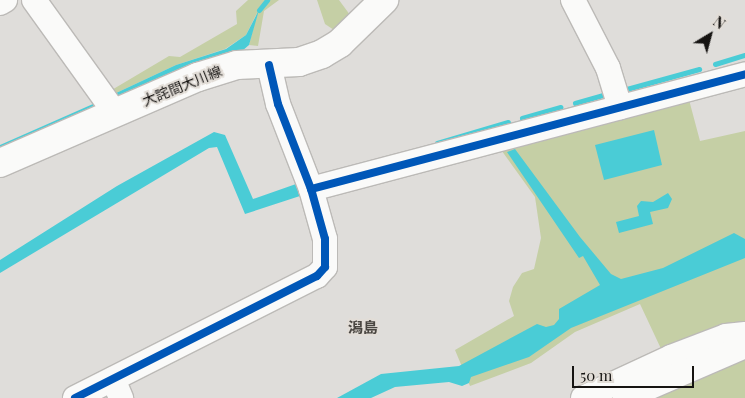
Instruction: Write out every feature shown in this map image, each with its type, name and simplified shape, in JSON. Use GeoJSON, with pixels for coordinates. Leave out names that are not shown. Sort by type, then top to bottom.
{"type":"FeatureCollection","features":[{"type":"Feature","properties":{"kind":"main road","name":"大詫間大川線"},"geometry":{"type":"LineString","coordinates":[[0,163],[198,77],[237,65],[269,65],[299,62],[322,54],[340,43],[384,0]]}},
{"type":"Feature","properties":{"kind":"street"},"geometry":{"type":"LineString","coordinates":[[0,3],[5,0]]}},
{"type":"Feature","properties":{"kind":"street"},"geometry":{"type":"LineString","coordinates":[[34,0],[116,114]]}},
{"type":"Feature","properties":{"kind":"street"},"geometry":{"type":"LineString","coordinates":[[573,0],[608,68],[620,107]]}},
{"type":"Feature","properties":{"kind":"street"},"geometry":{"type":"LineString","coordinates":[[75,398],[117,388],[317,276],[325,267],[325,239],[310,189],[278,104],[269,65]]}},
{"type":"Feature","properties":{"kind":"street"},"geometry":{"type":"LineString","coordinates":[[310,189],[745,74]]}},
{"type":"Feature","properties":{"kind":"street"},"geometry":{"type":"LineString","coordinates":[[583,398],[671,357],[726,336],[745,334]]}},
{"type":"Feature","properties":{"kind":"street"},"geometry":{"type":"LineString","coordinates":[[626,398],[745,346]]}},
{"type":"Feature","properties":{"kind":"green space"},"geometry":{"type":"Polygon","coordinates":[[[248,0],[279,0],[264,11],[258,46],[249,45],[257,13],[246,35],[225,49],[176,65],[114,94],[110,91],[169,56],[180,57],[237,24],[236,11],[248,0]]]}},
{"type":"Feature","properties":{"kind":"green space"},"geometry":{"type":"Polygon","coordinates":[[[317,0],[339,0],[353,19],[340,34],[325,24],[317,0]]]}},
{"type":"Feature","properties":{"kind":"green space"},"geometry":{"type":"Polygon","coordinates":[[[688,96],[700,141],[745,131],[745,321],[663,353],[640,304],[575,332],[531,363],[470,386],[455,350],[514,316],[509,301],[513,287],[522,273],[534,269],[541,238],[535,197],[499,147],[688,96]]]}},
{"type":"Feature","properties":{"kind":"green space"},"geometry":{"type":"Polygon","coordinates":[[[745,356],[745,398],[651,398],[745,356]]]}},
{"type":"Feature","properties":{"kind":"water"},"geometry":{"type":"Polygon","coordinates":[[[259,10],[249,45],[242,51],[120,100],[114,94],[176,65],[226,49],[246,35],[259,10]]]}},
{"type":"Feature","properties":{"kind":"water"},"geometry":{"type":"Polygon","coordinates":[[[93,104],[96,112],[0,154],[0,145],[93,104]]]}},
{"type":"Feature","properties":{"kind":"water"},"geometry":{"type":"Polygon","coordinates":[[[654,130],[662,165],[604,180],[595,145],[654,130]]]}},
{"type":"Feature","properties":{"kind":"water"},"geometry":{"type":"Polygon","coordinates":[[[214,132],[225,135],[253,199],[296,184],[303,195],[245,214],[217,147],[209,148],[0,273],[0,260],[117,186],[214,132]]]}},
{"type":"Feature","properties":{"kind":"water"},"geometry":{"type":"Polygon","coordinates":[[[515,149],[580,237],[611,274],[621,279],[663,268],[734,233],[745,239],[745,258],[571,328],[529,357],[471,377],[469,383],[462,386],[449,382],[395,387],[371,398],[337,398],[381,374],[459,366],[537,324],[546,327],[554,325],[559,319],[559,309],[600,285],[583,256],[579,258],[507,152],[515,149]]]}},
{"type":"Feature","properties":{"kind":"water"},"geometry":{"type":"Polygon","coordinates":[[[668,193],[672,199],[668,208],[650,212],[653,224],[619,233],[616,222],[639,216],[637,206],[641,201],[653,202],[668,193]]]}},
{"type":"Feature","properties":{"kind":"waterway"},"geometry":{"type":"LineString","coordinates":[[259,10],[267,0]]}},
{"type":"Feature","properties":{"kind":"waterway"},"geometry":{"type":"LineString","coordinates":[[715,64],[745,55]]}},
{"type":"Feature","properties":{"kind":"waterway"},"geometry":{"type":"LineString","coordinates":[[623,90],[699,69]]}},
{"type":"Feature","properties":{"kind":"waterway"},"geometry":{"type":"LineString","coordinates":[[575,103],[607,94]]}},
{"type":"Feature","properties":{"kind":"waterway"},"geometry":{"type":"LineString","coordinates":[[522,118],[560,107]]}},
{"type":"Feature","properties":{"kind":"waterway"},"geometry":{"type":"LineString","coordinates":[[437,143],[508,122]]}},
{"type":"Feature","properties":{"kind":"cycle path"},"geometry":{"type":"LineString","coordinates":[[75,398],[317,276],[325,267],[325,239],[311,189],[278,104],[269,65]]}},
{"type":"Feature","properties":{"kind":"cycle path"},"geometry":{"type":"LineString","coordinates":[[311,189],[745,74]]}},
{"type":"Feature","properties":{"kind":"district","name":"潟島"},"geometry":{"type":"Point","coordinates":[363,328]}}]}
